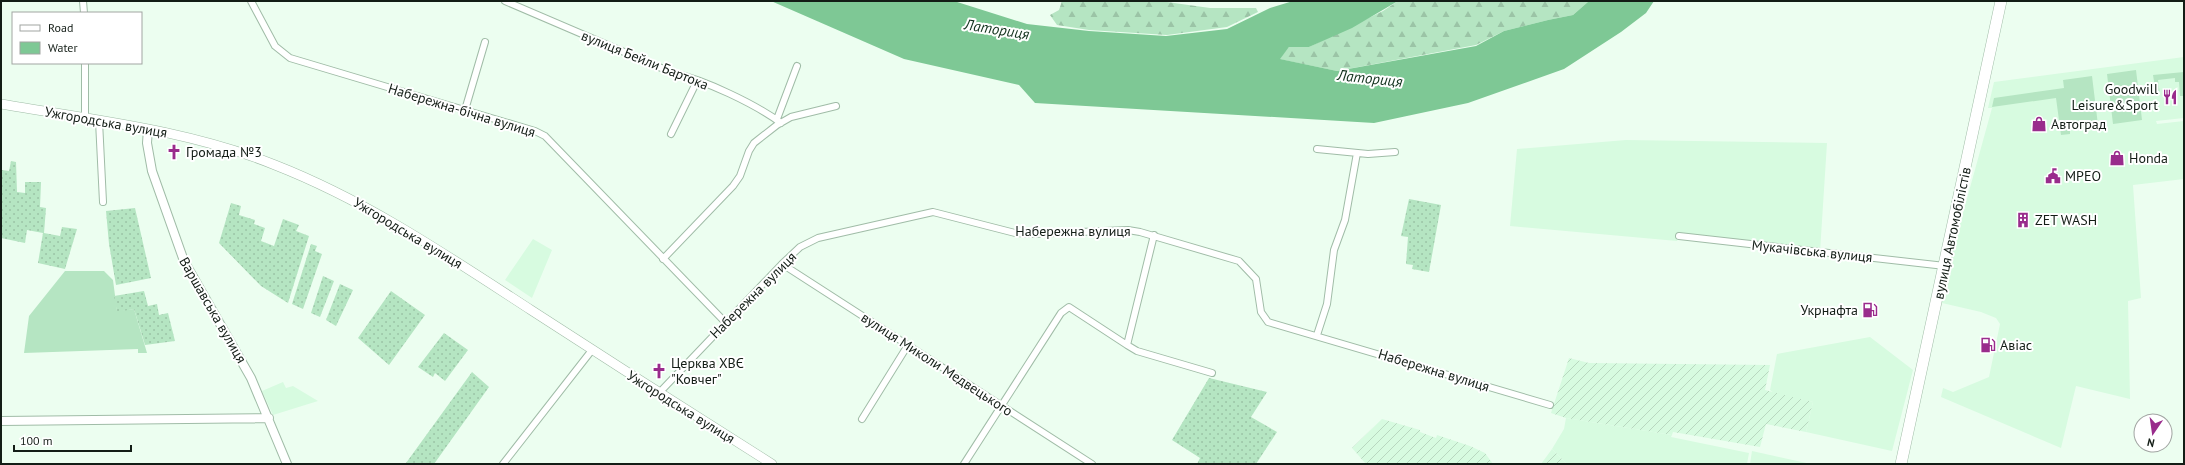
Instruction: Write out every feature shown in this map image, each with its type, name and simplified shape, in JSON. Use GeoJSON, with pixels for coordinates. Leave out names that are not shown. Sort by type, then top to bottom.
{"type":"FeatureCollection","features":[{"type":"Feature","properties":{"kind":"highway","name":"вулиця Автомобілістів"},"geometry":{"type":"LineString","coordinates":[[1900,464],[1945,266],[2001,1]]}},
{"type":"Feature","properties":{"kind":"main road","name":"Ужгородська вулиця"},"geometry":{"type":"LineString","coordinates":[[1,104],[207,142],[248,155],[344,195],[397,224],[772,464]]}},
{"type":"Feature","properties":{"kind":"street"},"geometry":{"type":"LineString","coordinates":[[83,1],[84,12]]}},
{"type":"Feature","properties":{"kind":"street","name":"Набережна-бічна вулиця"},"geometry":{"type":"LineString","coordinates":[[251,1],[274,46],[290,58],[535,131],[545,136],[725,322]]}},
{"type":"Feature","properties":{"kind":"street","name":"вулиця Бейли Бартока"},"geometry":{"type":"LineString","coordinates":[[506,1],[673,74],[697,81],[741,100],[779,121]]}},
{"type":"Feature","properties":{"kind":"street"},"geometry":{"type":"LineString","coordinates":[[465,110],[485,42]]}},
{"type":"Feature","properties":{"kind":"street"},"geometry":{"type":"LineString","coordinates":[[85,64],[85,119]]}},
{"type":"Feature","properties":{"kind":"street"},"geometry":{"type":"LineString","coordinates":[[779,121],[797,66]]}},
{"type":"Feature","properties":{"kind":"street"},"geometry":{"type":"LineString","coordinates":[[671,134],[697,81]]}},
{"type":"Feature","properties":{"kind":"street"},"geometry":{"type":"LineString","coordinates":[[664,259],[734,186],[740,176],[749,151],[754,144],[779,121],[836,106]]}},
{"type":"Feature","properties":{"kind":"street"},"geometry":{"type":"LineString","coordinates":[[99,121],[103,202]]}},
{"type":"Feature","properties":{"kind":"street","name":"Варшавська вулиця"},"geometry":{"type":"LineString","coordinates":[[148,130],[147,143],[152,171],[184,261],[240,355],[269,418],[287,464]]}},
{"type":"Feature","properties":{"kind":"street"},"geometry":{"type":"LineString","coordinates":[[1317,149],[1357,153],[1395,152]]}},
{"type":"Feature","properties":{"kind":"street"},"geometry":{"type":"LineString","coordinates":[[1317,335],[1327,304],[1334,250],[1345,220],[1357,153]]}},
{"type":"Feature","properties":{"kind":"street","name":"Набережна вулиця"},"geometry":{"type":"LineString","coordinates":[[659,393],[725,322],[800,247],[818,238],[933,212],[1015,233],[1032,234],[1128,230],[1154,235],[1238,261],[1256,279],[1262,312],[1268,322],[1317,335],[1550,405]]}},
{"type":"Feature","properties":{"kind":"street"},"geometry":{"type":"LineString","coordinates":[[1127,345],[1154,235]]}},
{"type":"Feature","properties":{"kind":"street","name":"Мукачівська вулиця"},"geometry":{"type":"LineString","coordinates":[[1679,236],[1945,266]]}},
{"type":"Feature","properties":{"kind":"street","name":"вулиця Миколи Медвецького"},"geometry":{"type":"LineString","coordinates":[[782,264],[1092,464]]}},
{"type":"Feature","properties":{"kind":"street"},"geometry":{"type":"LineString","coordinates":[[964,464],[1061,313],[1069,308],[1137,351],[1212,373]]}},
{"type":"Feature","properties":{"kind":"street"},"geometry":{"type":"LineString","coordinates":[[862,419],[908,345]]}},
{"type":"Feature","properties":{"kind":"street"},"geometry":{"type":"LineString","coordinates":[[503,464],[592,350]]}},
{"type":"Feature","properties":{"kind":"street"},"geometry":{"type":"LineString","coordinates":[[1,421],[269,418]]}},
{"type":"Feature","properties":{"kind":"shaded area"},"geometry":{"type":"Polygon","coordinates":[[[2184,57],[2184,118],[2156,121],[2157,124],[2184,121],[2184,179],[2133,185],[2141,298],[2128,301],[2130,399],[2076,386],[2061,448],[1941,397],[1943,388],[1953,392],[1989,377],[2000,324],[1996,318],[1981,312],[1942,303],[1955,242],[1992,108],[1988,108],[1994,82],[2184,57]]]}},
{"type":"Feature","properties":{"kind":"shaded area"},"geometry":{"type":"Polygon","coordinates":[[[1626,140],[1827,143],[1820,252],[1679,236],[1677,241],[1510,226],[1517,149],[1626,140]]]}},
{"type":"Feature","properties":{"kind":"shaded area"},"geometry":{"type":"Polygon","coordinates":[[[533,239],[552,250],[532,298],[505,280],[533,239]]]}},
{"type":"Feature","properties":{"kind":"shaded area"},"geometry":{"type":"Polygon","coordinates":[[[1870,337],[1913,370],[1892,451],[1806,432],[1813,402],[1775,394],[1770,390],[1777,354],[1870,337]]]}},
{"type":"Feature","properties":{"kind":"shaded area"},"geometry":{"type":"Polygon","coordinates":[[[1569,358],[1589,363],[1770,365],[1765,390],[1813,402],[1806,432],[1766,424],[1760,447],[1673,432],[1672,435],[1566,418],[1551,413],[1569,358]]]}},
{"type":"Feature","properties":{"kind":"shaded area"},"geometry":{"type":"Polygon","coordinates":[[[283,382],[286,388],[293,386],[318,401],[273,415],[262,391],[283,382]]]}},
{"type":"Feature","properties":{"kind":"shaded area"},"geometry":{"type":"Polygon","coordinates":[[[1566,418],[1672,435],[1671,437],[1749,453],[1747,464],[1567,464],[1552,449],[1564,429],[1566,418]]]}},
{"type":"Feature","properties":{"kind":"shaded area"},"geometry":{"type":"Polygon","coordinates":[[[1382,419],[1420,430],[1420,432],[1436,438],[1437,435],[1470,446],[1485,453],[1493,464],[1366,464],[1352,448],[1382,419]]]}},
{"type":"Feature","properties":{"kind":"shaded area"},"geometry":{"type":"Polygon","coordinates":[[[1552,449],[1567,464],[1541,464],[1552,449]]]}},
{"type":"Feature","properties":{"kind":"shaded area"},"geometry":{"type":"Polygon","coordinates":[[[1752,451],[1779,457],[1811,464],[1750,464],[1752,451]]]}},
{"type":"Feature","properties":{"kind":"green space"},"geometry":{"type":"Polygon","coordinates":[[[1062,1],[1160,1],[1210,8],[1256,8],[1258,12],[1227,27],[1167,35],[1089,30],[1057,25],[1050,15],[1059,10],[1062,1]]]}},
{"type":"Feature","properties":{"kind":"green space"},"geometry":{"type":"Polygon","coordinates":[[[1398,1],[1589,1],[1573,15],[1504,31],[1476,45],[1337,71],[1279,59],[1289,47],[1309,47],[1383,11],[1398,1]]]}},
{"type":"Feature","properties":{"kind":"green space"},"geometry":{"type":"Polygon","coordinates":[[[2136,70],[2142,120],[2113,124],[2107,74],[2136,70]]]}},
{"type":"Feature","properties":{"kind":"green space"},"geometry":{"type":"Polygon","coordinates":[[[2184,72],[2184,96],[2180,96],[2179,82],[2175,82],[2175,78],[2158,80],[2160,94],[2156,94],[2153,75],[2184,72]]]}},
{"type":"Feature","properties":{"kind":"green space"},"geometry":{"type":"Polygon","coordinates":[[[2092,76],[2098,125],[2070,129],[2070,134],[2061,135],[2056,98],[1992,107],[1994,98],[2064,88],[2063,80],[2092,76]]]}},
{"type":"Feature","properties":{"kind":"green space"},"geometry":{"type":"Polygon","coordinates":[[[1,151],[2,170],[9,171],[11,161],[16,162],[17,192],[25,193],[25,182],[41,182],[40,207],[46,208],[44,233],[60,236],[62,227],[77,229],[65,269],[38,263],[43,233],[27,230],[25,243],[1,238],[1,151]]]}},
{"type":"Feature","properties":{"kind":"green space"},"geometry":{"type":"Polygon","coordinates":[[[1409,199],[1441,205],[1429,272],[1412,269],[1413,265],[1406,264],[1408,237],[1401,236],[1409,199]]]}},
{"type":"Feature","properties":{"kind":"green space"},"geometry":{"type":"Polygon","coordinates":[[[231,203],[241,206],[239,215],[255,220],[254,224],[265,228],[261,241],[274,246],[283,219],[299,225],[296,231],[309,236],[288,303],[261,286],[219,243],[231,203]]]}},
{"type":"Feature","properties":{"kind":"green space"},"geometry":{"type":"Polygon","coordinates":[[[135,208],[151,278],[116,285],[109,244],[106,211],[135,208]]]}},
{"type":"Feature","properties":{"kind":"green space"},"geometry":{"type":"Polygon","coordinates":[[[311,244],[317,246],[315,251],[322,254],[303,309],[292,304],[311,244]]]}},
{"type":"Feature","properties":{"kind":"green space"},"geometry":{"type":"Polygon","coordinates":[[[65,271],[104,271],[113,280],[117,311],[134,309],[147,353],[138,353],[138,349],[24,353],[29,316],[65,271]]]}},
{"type":"Feature","properties":{"kind":"green space"},"geometry":{"type":"Polygon","coordinates":[[[323,276],[334,281],[320,317],[311,313],[323,276]]]}},
{"type":"Feature","properties":{"kind":"green space"},"geometry":{"type":"Polygon","coordinates":[[[340,284],[353,290],[336,326],[326,320],[340,284]]]}},
{"type":"Feature","properties":{"kind":"green space"},"geometry":{"type":"Polygon","coordinates":[[[144,291],[148,306],[157,304],[159,315],[168,313],[175,341],[145,345],[134,309],[117,312],[114,296],[144,291]]]}},
{"type":"Feature","properties":{"kind":"green space"},"geometry":{"type":"Polygon","coordinates":[[[391,291],[425,315],[389,365],[358,338],[391,291]]]}},
{"type":"Feature","properties":{"kind":"green space"},"geometry":{"type":"Polygon","coordinates":[[[444,333],[468,350],[445,381],[435,373],[433,377],[418,367],[444,333]]]}},
{"type":"Feature","properties":{"kind":"green space"},"geometry":{"type":"Polygon","coordinates":[[[472,372],[489,387],[434,464],[407,464],[406,463],[472,372]]]}},
{"type":"Feature","properties":{"kind":"green space"},"geometry":{"type":"Polygon","coordinates":[[[1209,378],[1267,392],[1251,417],[1277,432],[1256,464],[1197,464],[1200,458],[1172,440],[1209,378]]]}},
{"type":"Feature","properties":{"kind":"water","name":"Латориця"},"geometry":{"type":"Polygon","coordinates":[[[771,1],[954,1],[1027,24],[1089,31],[1166,36],[1227,29],[1270,8],[1293,1],[1398,1],[1352,28],[1309,47],[1289,47],[1280,59],[1337,71],[1476,46],[1504,31],[1573,15],[1589,1],[1654,1],[1646,13],[1621,32],[1564,69],[1468,103],[1374,123],[1035,103],[1019,85],[904,59],[771,1]]]}},
{"type":"Feature","properties":{"kind":"place","name":"Goodwill Leisure&Sport"},"geometry":{"type":"Point","coordinates":[2170,97]}},
{"type":"Feature","properties":{"kind":"place","name":"Автоград"},"geometry":{"type":"Point","coordinates":[2039,124]}},
{"type":"Feature","properties":{"kind":"place","name":"Громада №3"},"geometry":{"type":"Point","coordinates":[174,152]}},
{"type":"Feature","properties":{"kind":"place","name":"Honda"},"geometry":{"type":"Point","coordinates":[2117,158]}},
{"type":"Feature","properties":{"kind":"place","name":"МРЕО"},"geometry":{"type":"Point","coordinates":[2053,176]}},
{"type":"Feature","properties":{"kind":"place","name":"ZET WASH"},"geometry":{"type":"Point","coordinates":[2023,220]}},
{"type":"Feature","properties":{"kind":"place","name":"Укрнафта"},"geometry":{"type":"Point","coordinates":[1870,310]}},
{"type":"Feature","properties":{"kind":"place","name":"Авіас"},"geometry":{"type":"Point","coordinates":[1988,345]}},
{"type":"Feature","properties":{"kind":"place","name":"Церква ХВЄ \"Ковчег\""},"geometry":{"type":"Point","coordinates":[659,371]}}]}
